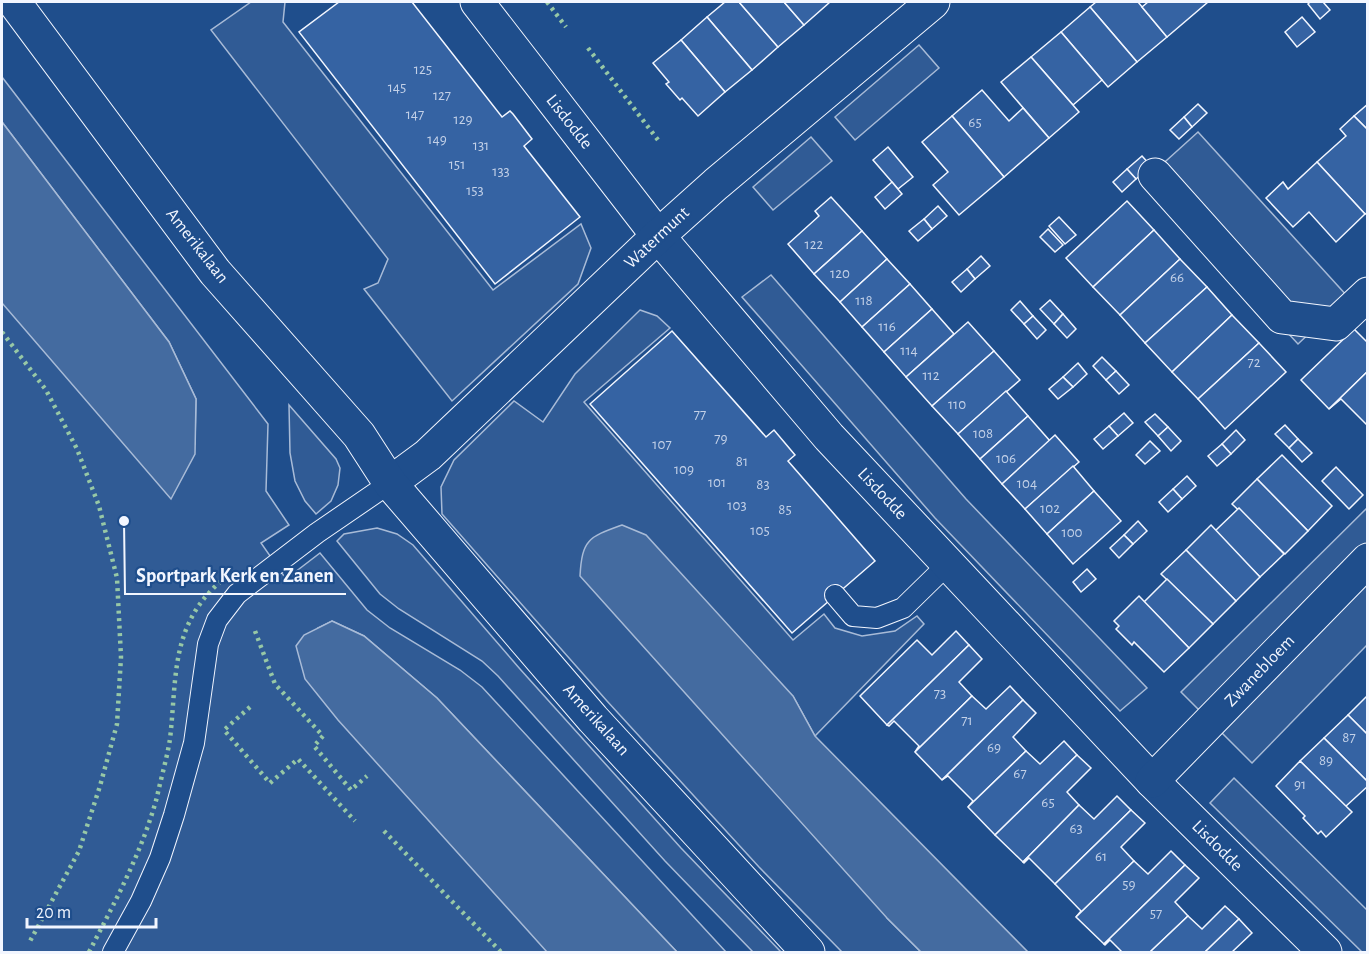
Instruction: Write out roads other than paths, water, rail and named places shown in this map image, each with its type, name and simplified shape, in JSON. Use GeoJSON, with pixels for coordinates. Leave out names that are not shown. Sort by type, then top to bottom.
{"type":"FeatureCollection","features":[{"type":"Feature","properties":{"kind":"street","name":"Amerikalaan"},"geometry":{"type":"LineString","coordinates":[[14,2],[215,272],[359,435],[390,483],[594,719],[808,952]]}},
{"type":"Feature","properties":{"kind":"street","name":"Lisdodde"},"geometry":{"type":"LineString","coordinates":[[477,2],[658,236],[829,437],[1152,781],[1325,952]]}},
{"type":"Feature","properties":{"kind":"street","name":"Watermunt"},"geometry":{"type":"LineString","coordinates":[[390,483],[428,455],[658,236],[716,184],[933,2]]}},
{"type":"Feature","properties":{"kind":"street"},"geometry":{"type":"LineString","coordinates":[[1155,175],[1282,316],[1336,324],[1368,294]]}},
{"type":"Feature","properties":{"kind":"street","name":"Zwanebloem"},"geometry":{"type":"LineString","coordinates":[[1152,781],[1368,560]]}},
{"type":"Feature","properties":{"kind":"lane"},"geometry":{"type":"LineString","coordinates":[[113,952],[141,901],[160,858],[194,743],[208,644],[217,620],[237,594],[317,533],[390,483]]}},
{"type":"Feature","properties":{"kind":"lane"},"geometry":{"type":"LineString","coordinates":[[835,595],[853,616],[877,618],[903,608],[948,564]]}},
{"type":"Feature","properties":{"kind":"place","name":"Sportpark Kerk en Zanen"},"geometry":{"type":"Point","coordinates":[124,521]}}]}
